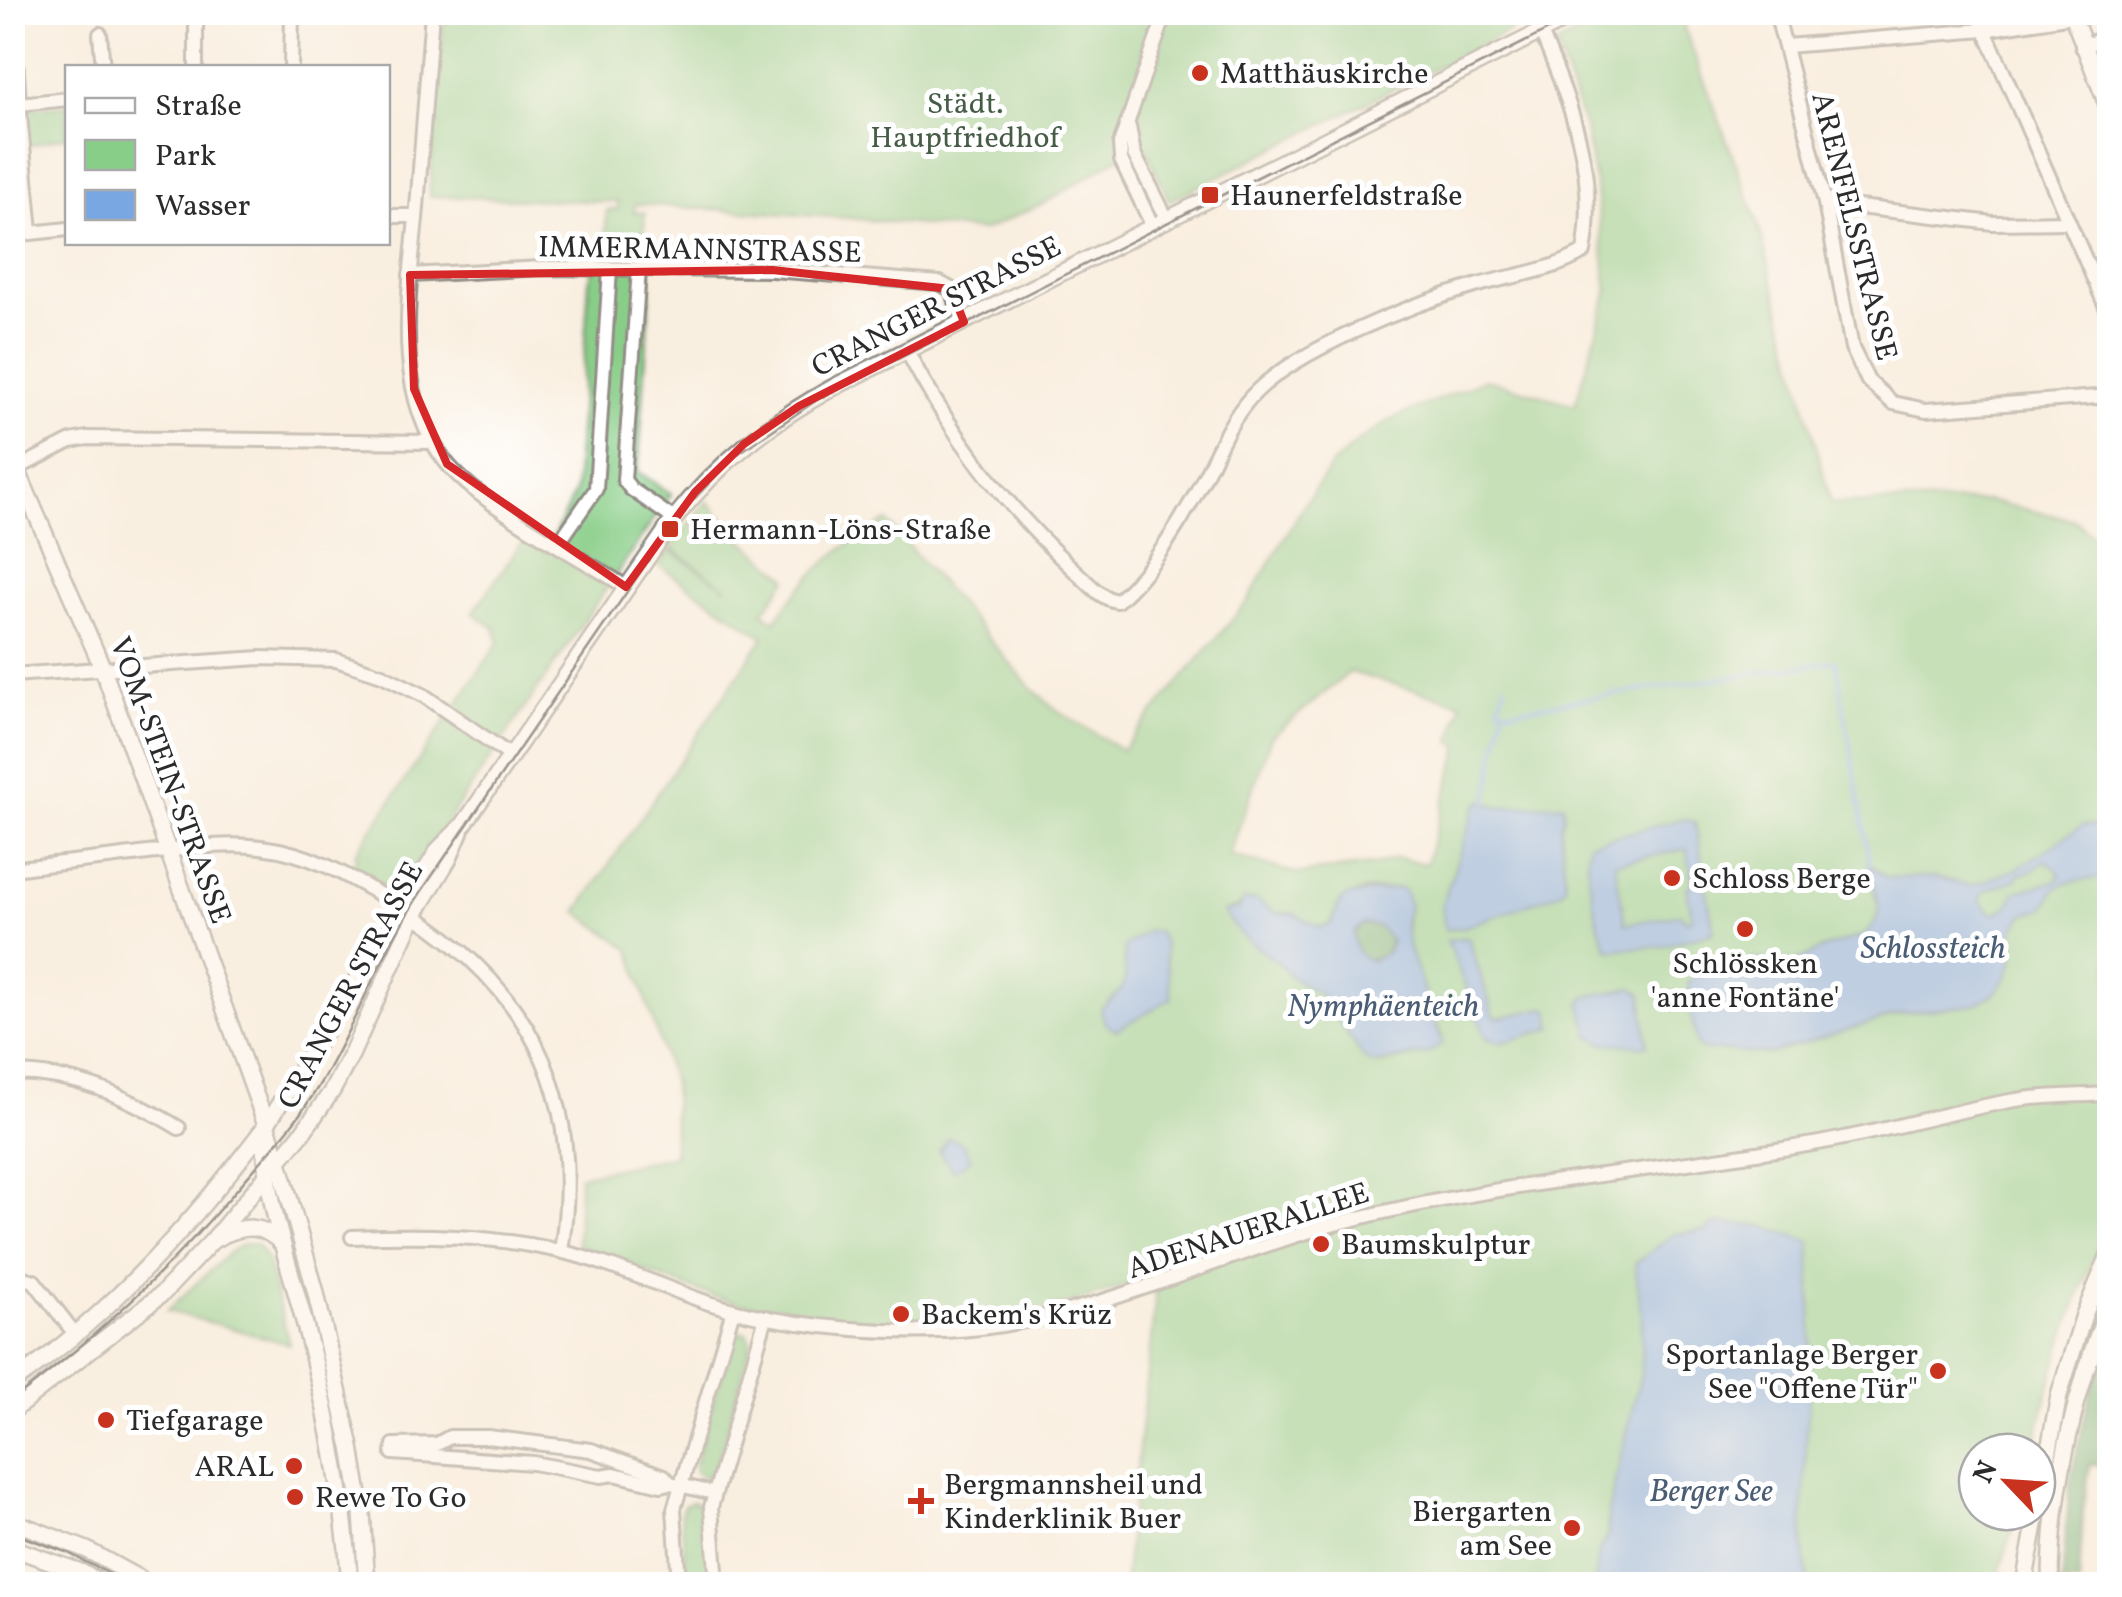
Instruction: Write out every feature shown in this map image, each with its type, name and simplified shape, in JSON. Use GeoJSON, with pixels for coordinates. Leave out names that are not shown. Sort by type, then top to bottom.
{"type":"FeatureCollection","features":[{"type":"Feature","properties":{"kind":"main road","name":"CRANGER STRASSE"},"geometry":{"type":"LineString","coordinates":[[12,1411],[163,1293],[303,1132],[332,1091],[370,1017],[408,912],[439,849],[464,824],[674,519],[714,472],[758,434],[799,406],[1580,12]]}},
{"type":"Feature","properties":{"kind":"main road"},"geometry":{"type":"LineString","coordinates":[[2072,14],[2110,112]]}},
{"type":"Feature","properties":{"kind":"main road","name":"VOM-STEIN-STRASSE"},"geometry":{"type":"LineString","coordinates":[[15,463],[104,669],[278,1158],[315,1289],[351,1447],[362,1514],[367,1584]]}},
{"type":"Feature","properties":{"kind":"main road","name":"CRANGER STRASSE"},"geometry":{"type":"LineString","coordinates":[[12,1383],[113,1302],[177,1236],[265,1126],[408,912]]}},
{"type":"Feature","properties":{"kind":"main road","name":"VOM-STEIN-STRASSE"},"geometry":{"type":"LineString","coordinates":[[265,1126],[265,1174],[321,1387],[341,1486],[350,1584]]}},
{"type":"Feature","properties":{"kind":"main road"},"geometry":{"type":"LineString","coordinates":[[212,1241],[237,1230],[260,1227],[272,1233],[285,1248]]}},
{"type":"Feature","properties":{"kind":"main road"},"geometry":{"type":"LineString","coordinates":[[2024,1584],[2059,1395],[2084,1315],[2110,1253]]}},
{"type":"Feature","properties":{"kind":"main road"},"geometry":{"type":"LineString","coordinates":[[2051,1584],[2066,1449],[2086,1370],[2110,1303]]}},
{"type":"Feature","properties":{"kind":"main road"},"geometry":{"type":"LineString","coordinates":[[12,1521],[88,1550],[149,1584]]}},
{"type":"Feature","properties":{"kind":"main road"},"geometry":{"type":"LineString","coordinates":[[12,1548],[102,1584]]}},
{"type":"Feature","properties":{"kind":"street"},"geometry":{"type":"LineString","coordinates":[[196,12],[196,65]]}},
{"type":"Feature","properties":{"kind":"street"},"geometry":{"type":"LineString","coordinates":[[291,65],[292,12]]}},
{"type":"Feature","properties":{"kind":"street"},"geometry":{"type":"LineString","coordinates":[[432,12],[410,275],[410,352],[420,416],[447,464],[473,487],[626,587]]}},
{"type":"Feature","properties":{"kind":"street"},"geometry":{"type":"LineString","coordinates":[[1160,223],[1130,140],[1132,110],[1166,12]]}},
{"type":"Feature","properties":{"kind":"street","name":"ARENFELSSTRASSE"},"geometry":{"type":"LineString","coordinates":[[1776,12],[1825,204],[1852,348],[1858,364],[1879,393],[1908,408],[1926,410],[2110,396]]}},
{"type":"Feature","properties":{"kind":"street"},"geometry":{"type":"LineString","coordinates":[[1977,12],[2110,316]]}},
{"type":"Feature","properties":{"kind":"street"},"geometry":{"type":"LineString","coordinates":[[1786,46],[1984,30],[2072,14]]}},
{"type":"Feature","properties":{"kind":"street"},"geometry":{"type":"LineString","coordinates":[[907,351],[951,424],[1024,520],[1100,594],[1117,600],[1129,591],[1172,531],[1232,423],[1268,382],[1300,361],[1425,303],[1564,264],[1584,252],[1590,216],[1581,148],[1564,86],[1542,32]]}},
{"type":"Feature","properties":{"kind":"street"},"geometry":{"type":"LineString","coordinates":[[100,34],[103,65]]}},
{"type":"Feature","properties":{"kind":"street"},"geometry":{"type":"LineString","coordinates":[[2082,47],[2110,34]]}},
{"type":"Feature","properties":{"kind":"street"},"geometry":{"type":"LineString","coordinates":[[16,54],[20,192],[30,232]]}},
{"type":"Feature","properties":{"kind":"street"},"geometry":{"type":"LineString","coordinates":[[16,102],[65,99]]}},
{"type":"Feature","properties":{"kind":"street"},"geometry":{"type":"LineString","coordinates":[[1825,204],[1993,223],[2069,222]]}},
{"type":"Feature","properties":{"kind":"street"},"geometry":{"type":"LineString","coordinates":[[390,216],[416,216]]}},
{"type":"Feature","properties":{"kind":"street"},"geometry":{"type":"LineString","coordinates":[[12,235],[65,229]]}},
{"type":"Feature","properties":{"kind":"street","name":"IMMERMANNSTRASSE"},"geometry":{"type":"LineString","coordinates":[[410,275],[542,268],[772,270],[940,282],[951,289],[964,322]]}},
{"type":"Feature","properties":{"kind":"street"},"geometry":{"type":"LineString","coordinates":[[558,544],[596,489],[610,269]]}},
{"type":"Feature","properties":{"kind":"street"},"geometry":{"type":"LineString","coordinates":[[639,269],[624,480],[674,519]]}},
{"type":"Feature","properties":{"kind":"street"},"geometry":{"type":"LineString","coordinates":[[15,463],[87,438],[432,442]]}},
{"type":"Feature","properties":{"kind":"street"},"geometry":{"type":"LineString","coordinates":[[12,675],[260,658],[336,660],[382,675],[423,695],[511,756]]}},
{"type":"Feature","properties":{"kind":"street"},"geometry":{"type":"LineString","coordinates":[[12,868],[232,845],[286,851],[336,868],[408,912],[486,972],[504,993],[549,1074],[563,1124],[567,1162],[567,1210],[560,1251]]}},
{"type":"Feature","properties":{"kind":"street"},"geometry":{"type":"LineString","coordinates":[[12,1073],[46,1073],[82,1082],[134,1101],[179,1128]]}},
{"type":"Feature","properties":{"kind":"street","name":"ADENAUERALLEE"},"geometry":{"type":"LineString","coordinates":[[352,1237],[436,1233],[504,1240],[560,1251],[733,1310],[766,1317],[903,1332],[962,1329],[1024,1321],[1094,1305],[1280,1240],[1434,1201],[1807,1146],[2014,1100],[2108,1095]]}},
{"type":"Feature","properties":{"kind":"street"},"geometry":{"type":"LineString","coordinates":[[12,1274],[34,1281],[75,1334]]}},
{"type":"Feature","properties":{"kind":"street"},"geometry":{"type":"LineString","coordinates":[[679,1584],[676,1485],[733,1310]]}},
{"type":"Feature","properties":{"kind":"street"},"geometry":{"type":"LineString","coordinates":[[717,1584],[711,1507],[766,1317]]}},
{"type":"Feature","properties":{"kind":"street"},"geometry":{"type":"LineString","coordinates":[[616,1467],[601,1476],[533,1463],[403,1455],[392,1449],[402,1444],[438,1444],[450,1437],[535,1442],[591,1450],[616,1467],[664,1476],[676,1485],[714,1493]]}},
{"type":"Feature","properties":{"kind":"street"},"geometry":{"type":"LineString","coordinates":[[449,1455],[450,1437]]}},
{"type":"Feature","properties":{"kind":"street"},"geometry":{"type":"LineString","coordinates":[[533,1463],[535,1442]]}},
{"type":"Feature","properties":{"kind":"highlighted area"},"geometry":{"type":"Polygon","coordinates":[[[772,270],[951,289],[964,322],[799,406],[744,444],[695,492],[626,587],[447,464],[414,389],[410,275],[772,270]]]}},
{"type":"Feature","properties":{"kind":"green space","name":"Städt. Hauptfriedhof"},"geometry":{"type":"Polygon","coordinates":[[[444,13],[1546,13],[1169,201],[1143,143],[1046,202],[983,231],[635,204],[634,212],[645,213],[643,246],[648,247],[651,281],[638,472],[671,494],[397,895],[352,866],[355,854],[499,642],[495,628],[473,613],[524,539],[546,553],[575,492],[589,282],[600,244],[605,244],[607,210],[618,209],[618,202],[429,196],[444,13]]]}},
{"type":"Feature","properties":{"kind":"green space"},"geometry":{"type":"Polygon","coordinates":[[[1620,13],[1705,13],[1683,25],[1757,220],[1831,503],[1987,501],[2075,520],[2109,550],[2109,1223],[2065,1335],[2038,1432],[1957,1432],[1957,1532],[2012,1532],[1996,1584],[1124,1584],[1155,1302],[1154,1277],[1064,1305],[1014,1315],[936,1322],[854,1320],[776,1311],[719,1298],[579,1247],[577,1242],[579,1176],[674,1155],[673,1084],[630,949],[577,912],[764,637],[659,566],[669,550],[727,588],[671,548],[707,501],[743,540],[788,578],[763,612],[775,621],[824,564],[887,521],[1033,690],[1061,713],[1122,750],[1247,602],[1304,505],[1332,465],[1360,440],[1392,419],[1486,379],[1575,405],[1608,293],[1585,130],[1558,44],[1620,13]],[[1350,672],[1271,737],[1229,855],[1298,874],[1397,858],[1426,864],[1460,746],[1451,742],[1462,703],[1350,672]],[[1397,888],[1362,891],[1340,901],[1331,924],[1320,928],[1294,914],[1276,913],[1265,905],[1242,905],[1223,912],[1291,977],[1322,995],[1354,1044],[1377,1065],[1426,1054],[1443,1037],[1410,956],[1406,922],[1409,906],[1397,888]]]}},
{"type":"Feature","properties":{"kind":"green space"},"geometry":{"type":"Polygon","coordinates":[[[65,105],[65,136],[27,146],[27,108],[65,105]]]}},
{"type":"Feature","properties":{"kind":"green space"},"geometry":{"type":"Polygon","coordinates":[[[1371,923],[1384,928],[1389,941],[1384,954],[1371,959],[1358,954],[1353,941],[1358,928],[1371,923]]]}},
{"type":"Feature","properties":{"kind":"green space"},"geometry":{"type":"Polygon","coordinates":[[[244,1244],[256,1244],[267,1259],[289,1344],[167,1311],[231,1251],[244,1244]]]}},
{"type":"Feature","properties":{"kind":"green space"},"geometry":{"type":"Polygon","coordinates":[[[738,1332],[747,1333],[752,1343],[716,1470],[710,1477],[703,1477],[695,1472],[694,1466],[732,1337],[738,1332]]]}},
{"type":"Feature","properties":{"kind":"green space"},"geometry":{"type":"Polygon","coordinates":[[[2103,1340],[2109,1344],[2109,1467],[2090,1464],[2079,1584],[2062,1584],[2070,1480],[2103,1340]]]}},
{"type":"Feature","properties":{"kind":"green space"},"geometry":{"type":"Polygon","coordinates":[[[692,1501],[705,1510],[712,1584],[687,1584],[681,1512],[692,1501]]]}},
{"type":"Feature","properties":{"kind":"water"},"geometry":{"type":"Polygon","coordinates":[[[1482,801],[1501,807],[1563,804],[1560,827],[1566,885],[1561,892],[1465,927],[1445,930],[1442,905],[1476,806],[1482,801]]]}},
{"type":"Feature","properties":{"kind":"water"},"geometry":{"type":"Polygon","coordinates":[[[1683,819],[1695,822],[1714,932],[1662,946],[1609,950],[1593,898],[1589,843],[1683,819]],[[1687,849],[1615,863],[1625,924],[1681,914],[1686,921],[1692,919],[1687,888],[1692,883],[1687,849]]]}},
{"type":"Feature","properties":{"kind":"water","name":"Schlossteich"},"geometry":{"type":"Polygon","coordinates":[[[2083,825],[2095,826],[2109,835],[2109,873],[2105,877],[2064,883],[2056,888],[2044,908],[2023,915],[2014,929],[2013,961],[2007,978],[1995,993],[1975,1005],[1902,1013],[1770,1054],[1705,1050],[1697,1045],[1689,980],[1722,964],[1747,959],[1798,961],[1865,935],[1879,910],[1868,863],[1887,878],[1936,877],[1971,886],[2017,869],[2083,825]],[[2046,860],[2032,871],[2019,874],[2017,879],[1984,891],[1980,900],[1991,913],[2000,911],[2015,892],[2056,881],[2060,876],[2046,860]]]}},
{"type":"Feature","properties":{"kind":"water","name":"Nymphäenteich"},"geometry":{"type":"Polygon","coordinates":[[[1397,888],[1405,891],[1409,906],[1404,922],[1410,952],[1443,1044],[1426,1054],[1372,1064],[1363,1057],[1322,996],[1291,977],[1241,935],[1223,912],[1240,908],[1244,900],[1256,900],[1276,913],[1294,914],[1320,928],[1331,924],[1340,901],[1347,896],[1397,888]],[[1364,924],[1355,931],[1357,950],[1372,961],[1387,952],[1391,941],[1379,927],[1364,924]]]}},
{"type":"Feature","properties":{"kind":"water"},"geometry":{"type":"Polygon","coordinates":[[[1147,931],[1157,931],[1163,941],[1172,998],[1116,1030],[1105,1024],[1101,1010],[1123,987],[1125,946],[1147,931]]]}},
{"type":"Feature","properties":{"kind":"water"},"geometry":{"type":"Polygon","coordinates":[[[1468,937],[1494,1016],[1549,1009],[1553,1028],[1501,1043],[1486,1038],[1447,940],[1468,937]]]}},
{"type":"Feature","properties":{"kind":"water"},"geometry":{"type":"Polygon","coordinates":[[[1633,988],[1642,994],[1647,1046],[1603,1043],[1590,1036],[1581,1003],[1585,997],[1633,988]]]}},
{"type":"Feature","properties":{"kind":"water"},"geometry":{"type":"Polygon","coordinates":[[[949,1138],[962,1143],[971,1158],[952,1170],[939,1151],[949,1138]]]}},
{"type":"Feature","properties":{"kind":"water","name":"Berger See"},"geometry":{"type":"Polygon","coordinates":[[[1715,1223],[1763,1226],[1810,1241],[1812,1333],[1803,1510],[1809,1584],[1595,1584],[1599,1551],[1608,1535],[1608,1512],[1641,1373],[1642,1314],[1635,1264],[1674,1234],[1706,1231],[1715,1223]]]}},
{"type":"Feature","properties":{"kind":"waterway"},"geometry":{"type":"LineString","coordinates":[[1505,684],[1499,707],[1512,710],[1836,661],[1870,864]]}},
{"type":"Feature","properties":{"kind":"waterway"},"geometry":{"type":"LineString","coordinates":[[1487,802],[1504,708]]}},
{"type":"Feature","properties":{"kind":"tram line"},"geometry":{"type":"LineString","coordinates":[[12,1401],[103,1327],[159,1274],[290,1127],[332,1063],[421,892],[681,513],[736,455],[817,400],[1584,12]]}},
{"type":"Feature","properties":{"kind":"tram line"},"geometry":{"type":"LineString","coordinates":[[12,1533],[66,1552],[129,1584]]}},
{"type":"Feature","properties":{"kind":"place","name":"Matthäuskirche"},"geometry":{"type":"Point","coordinates":[1200,73]}},
{"type":"Feature","properties":{"kind":"place","name":"Haunerfeldstraße"},"geometry":{"type":"Point","coordinates":[1210,195]}},
{"type":"Feature","properties":{"kind":"place","name":"Hermann-Löns-Straße"},"geometry":{"type":"Point","coordinates":[670,529]}},
{"type":"Feature","properties":{"kind":"place","name":"Schloss Berge"},"geometry":{"type":"Point","coordinates":[1672,878]}},
{"type":"Feature","properties":{"kind":"place","name":"Schlössken 'anne Fontäne'"},"geometry":{"type":"Point","coordinates":[1745,929]}},
{"type":"Feature","properties":{"kind":"place","name":"Baumskulptur"},"geometry":{"type":"Point","coordinates":[1321,1244]}},
{"type":"Feature","properties":{"kind":"place","name":"Backem's Krüz"},"geometry":{"type":"Point","coordinates":[901,1314]}},
{"type":"Feature","properties":{"kind":"place","name":"Sportanlage Berger See \"Offene Tür\""},"geometry":{"type":"Point","coordinates":[1938,1371]}},
{"type":"Feature","properties":{"kind":"place","name":"Tiefgarage"},"geometry":{"type":"Point","coordinates":[106,1420]}},
{"type":"Feature","properties":{"kind":"place","name":"ARAL"},"geometry":{"type":"Point","coordinates":[294,1466]}},
{"type":"Feature","properties":{"kind":"place","name":"Rewe To Go"},"geometry":{"type":"Point","coordinates":[295,1497]}},
{"type":"Feature","properties":{"kind":"place","name":"Bergmannsheil und Kinderklinik Buer"},"geometry":{"type":"Point","coordinates":[921,1501]}},
{"type":"Feature","properties":{"kind":"place","name":"Biergarten am See"},"geometry":{"type":"Point","coordinates":[1572,1528]}}]}
